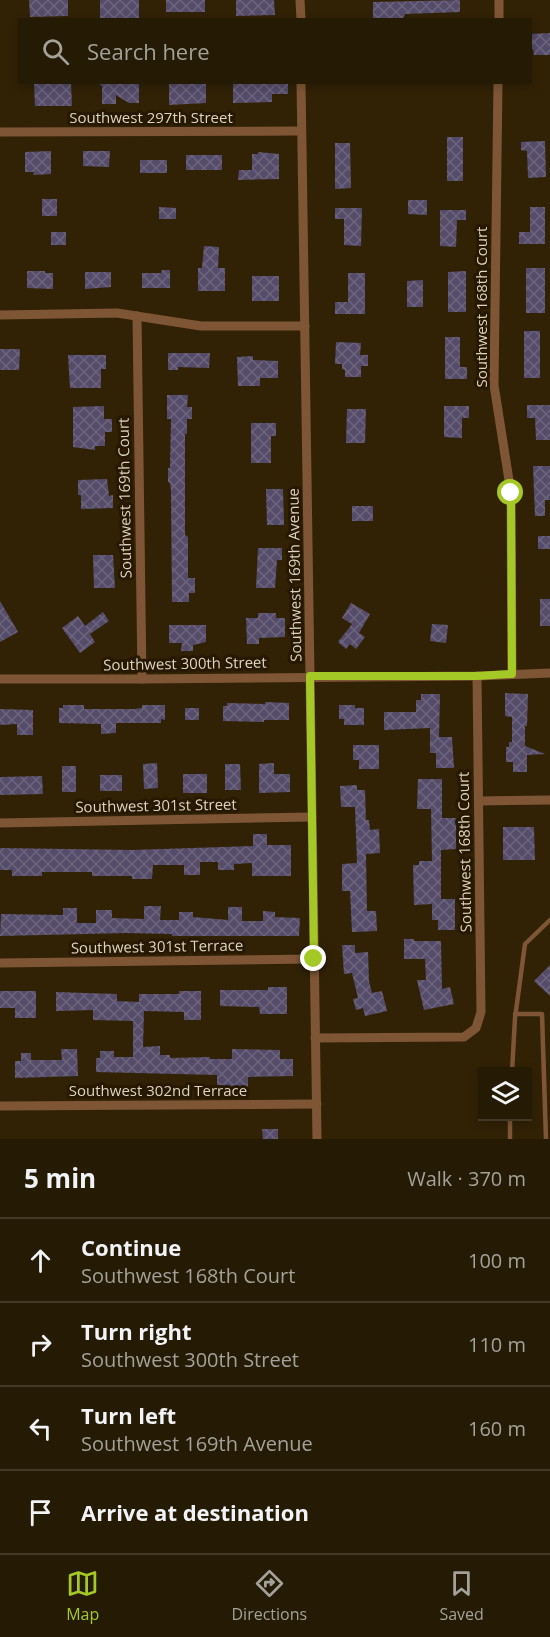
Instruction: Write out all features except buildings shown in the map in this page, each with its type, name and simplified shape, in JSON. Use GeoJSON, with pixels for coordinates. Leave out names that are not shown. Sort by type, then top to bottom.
{"type":"FeatureCollection","features":[{"type":"Feature","properties":{"kind":"street"},"geometry":{"type":"LineString","coordinates":[[300,0],[301,18]]}},
{"type":"Feature","properties":{"kind":"street"},"geometry":{"type":"LineString","coordinates":[[499,0],[499,18]]}},
{"type":"Feature","properties":{"kind":"street","name":"Southwest 169th Avenue"},"geometry":{"type":"LineString","coordinates":[[301,84],[317,1139]]}},
{"type":"Feature","properties":{"kind":"street","name":"Southwest 168th Court"},"geometry":{"type":"LineString","coordinates":[[498,84],[494,385],[511,493],[512,674]]}},
{"type":"Feature","properties":{"kind":"street","name":"Southwest 297th Street"},"geometry":{"type":"LineString","coordinates":[[0,132],[301,131]]}},
{"type":"Feature","properties":{"kind":"street"},"geometry":{"type":"LineString","coordinates":[[0,315],[117,313],[201,326],[305,326]]}},
{"type":"Feature","properties":{"kind":"street","name":"Southwest 169th Court"},"geometry":{"type":"LineString","coordinates":[[137,316],[142,680]]}},
{"type":"Feature","properties":{"kind":"street","name":"Southwest 300th Street"},"geometry":{"type":"LineString","coordinates":[[0,679],[142,680],[550,673]]}},
{"type":"Feature","properties":{"kind":"street","name":"Southwest 168th Court"},"geometry":{"type":"LineString","coordinates":[[315,1038],[464,1037],[476,1028],[481,1012],[477,676]]}},
{"type":"Feature","properties":{"kind":"street"},"geometry":{"type":"LineString","coordinates":[[479,801],[550,800]]}},
{"type":"Feature","properties":{"kind":"street","name":"Southwest 301st Street"},"geometry":{"type":"LineString","coordinates":[[0,823],[312,817]]}},
{"type":"Feature","properties":{"kind":"street","name":"Southwest 301st Terrace"},"geometry":{"type":"LineString","coordinates":[[0,963],[314,959]]}},
{"type":"Feature","properties":{"kind":"street","name":"Southwest 302nd Terrace"},"geometry":{"type":"LineString","coordinates":[[0,1106],[317,1104]]}},
{"type":"Feature","properties":{"kind":"lane"},"geometry":{"type":"LineString","coordinates":[[512,1067],[515,1014],[525,944],[550,920]]}},
{"type":"Feature","properties":{"kind":"lane"},"geometry":{"type":"LineString","coordinates":[[515,1014],[542,1014],[546,1139]]}},
{"type":"Feature","properties":{"kind":"lane"},"geometry":{"type":"LineString","coordinates":[[510,1121],[510,1139]]}},
{"type":"Feature","properties":{"kind":"route"},"geometry":{"type":"LineString","coordinates":[[314,959],[310,676],[512,674],[511,493]]}}]}
